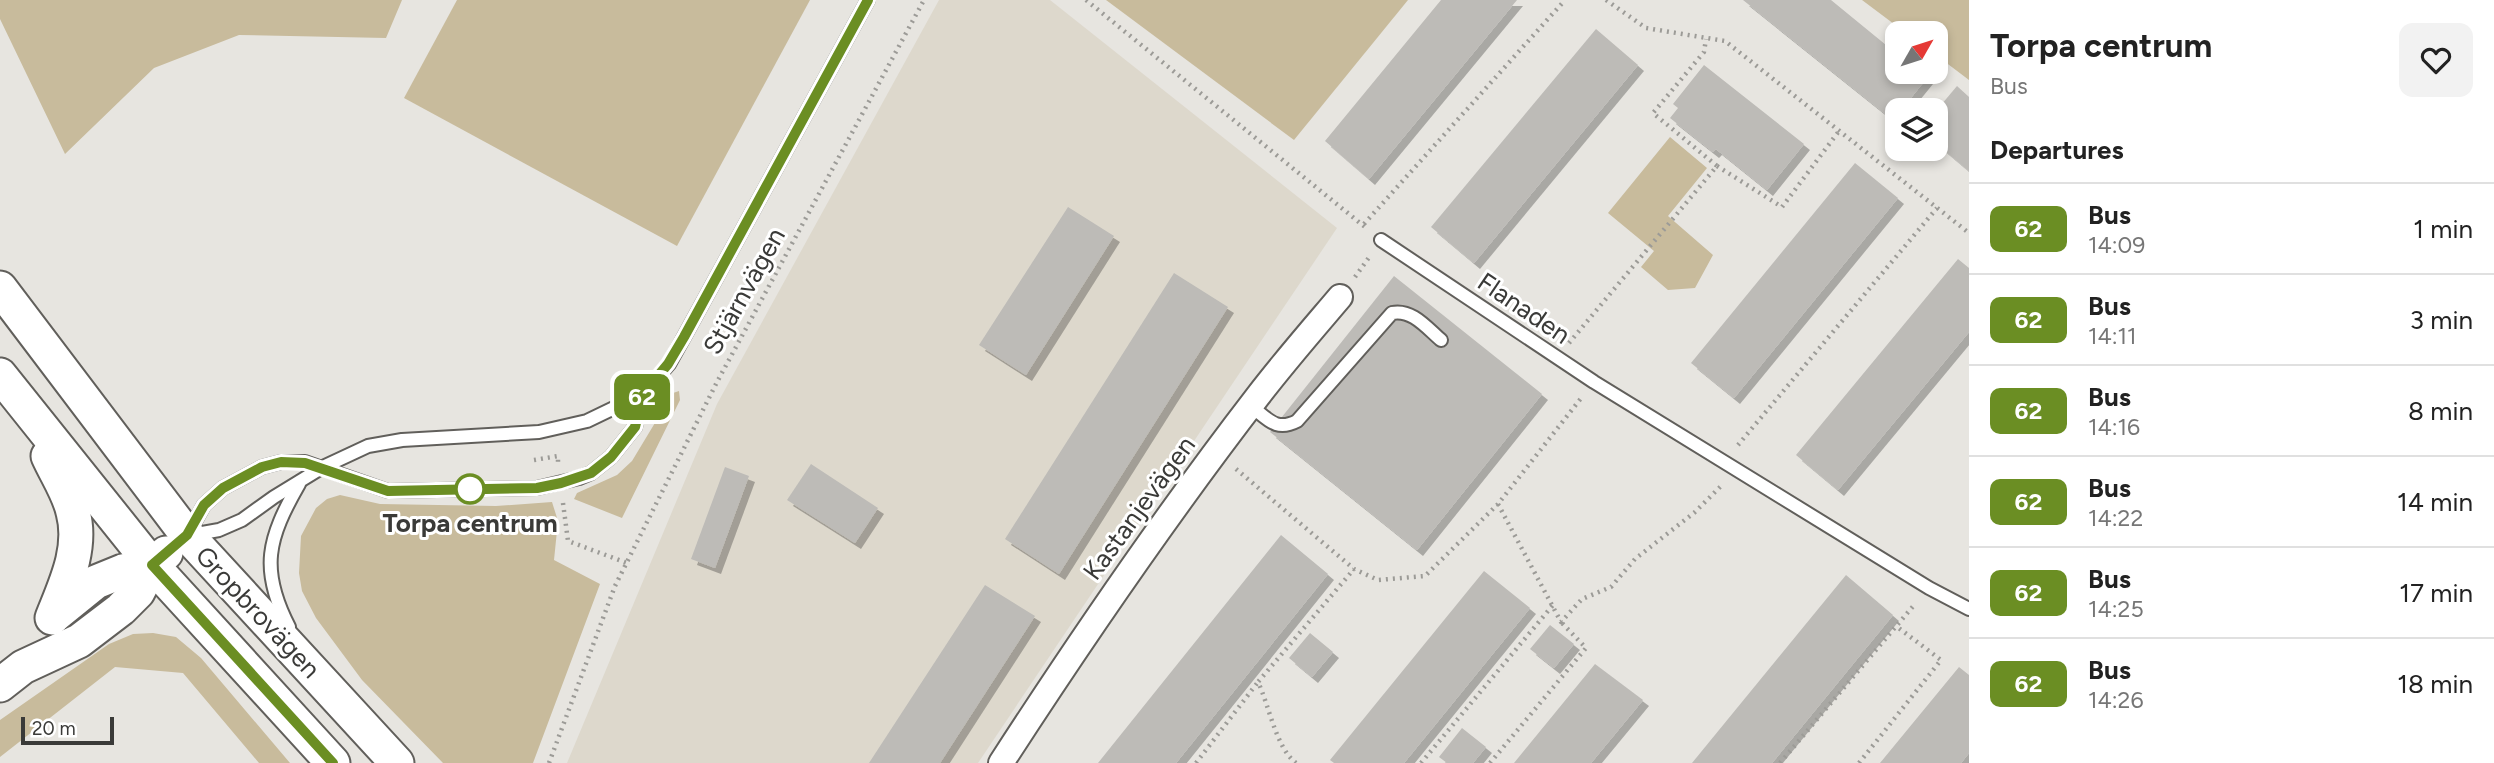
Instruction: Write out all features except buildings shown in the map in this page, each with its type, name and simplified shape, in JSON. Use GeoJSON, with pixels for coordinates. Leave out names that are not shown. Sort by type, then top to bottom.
{"type":"FeatureCollection","features":[{"type":"Feature","properties":{"kind":"street","name":"Gropbrovägen"},"geometry":{"type":"LineString","coordinates":[[0,288],[187,535],[397,763]]}},
{"type":"Feature","properties":{"kind":"street","name":"Kastanjevägen"},"geometry":{"type":"LineString","coordinates":[[1001,763],[1085,634],[1216,452],[1340,297]]}},
{"type":"Feature","properties":{"kind":"street","name":"Gropbrovägen"},"geometry":{"type":"LineString","coordinates":[[0,375],[152,565],[333,763]]}},
{"type":"Feature","properties":{"kind":"street"},"geometry":{"type":"LineString","coordinates":[[11,676],[52,618],[72,567],[76,536],[73,511],[27,410]]}},
{"type":"Feature","properties":{"kind":"street"},"geometry":{"type":"LineString","coordinates":[[11,676],[79,641],[121,610],[138,592],[152,565],[187,535]]}},
{"type":"Feature","properties":{"kind":"street"},"geometry":{"type":"LineString","coordinates":[[52,618],[96,582],[123,571],[152,565]]}},
{"type":"Feature","properties":{"kind":"lane"},"geometry":{"type":"LineString","coordinates":[[187,535],[219,530],[242,520],[323,467],[369,446],[402,440],[555,430],[617,409],[643,394],[668,364],[684,337],[869,0]]}},
{"type":"Feature","properties":{"kind":"lane","name":"Flanaden"},"geometry":{"type":"LineString","coordinates":[[1381,240],[1594,382],[1929,588],[1969,608]]}},
{"type":"Feature","properties":{"kind":"lane"},"geometry":{"type":"LineString","coordinates":[[1251,406],[1276,425],[1286,427],[1297,421],[1392,313],[1402,311],[1412,316],[1441,340]]}},
{"type":"Feature","properties":{"kind":"lane"},"geometry":{"type":"LineString","coordinates":[[187,535],[204,505],[223,488],[262,467],[281,462],[323,467],[388,491],[537,488],[561,483],[591,473],[611,457],[635,427],[643,394]]}},
{"type":"Feature","properties":{"kind":"lane"},"geometry":{"type":"LineString","coordinates":[[300,481],[276,530],[271,552],[270,577],[280,610],[310,668]]}},
{"type":"Feature","properties":{"kind":"path","name":"Stjärnvägen"},"geometry":{"type":"LineString","coordinates":[[549,763],[615,586],[716,382],[924,0]]}},
{"type":"Feature","properties":{"kind":"path"},"geometry":{"type":"LineString","coordinates":[[1086,0],[1381,240],[1340,297]]}},
{"type":"Feature","properties":{"kind":"path"},"geometry":{"type":"LineString","coordinates":[[1363,225],[1565,0]]}},
{"type":"Feature","properties":{"kind":"path"},"geometry":{"type":"LineString","coordinates":[[1606,0],[1646,28],[1725,41],[1969,233]]}},
{"type":"Feature","properties":{"kind":"path"},"geometry":{"type":"LineString","coordinates":[[1706,38],[1704,52],[1653,113],[1717,166],[1782,207],[1839,131]]}},
{"type":"Feature","properties":{"kind":"path"},"geometry":{"type":"LineString","coordinates":[[1558,357],[1717,166]]}},
{"type":"Feature","properties":{"kind":"path"},"geometry":{"type":"LineString","coordinates":[[1561,622],[1582,599],[1611,587],[1635,559],[1695,512],[1723,484],[1729,465],[1937,208]]}},
{"type":"Feature","properties":{"kind":"path"},"geometry":{"type":"LineString","coordinates":[[1216,452],[1354,569],[1378,580],[1425,576],[1498,504],[1594,382]]}},
{"type":"Feature","properties":{"kind":"path"},"geometry":{"type":"LineString","coordinates":[[562,503],[568,541],[627,563]]}},
{"type":"Feature","properties":{"kind":"path"},"geometry":{"type":"LineString","coordinates":[[1490,763],[1586,648],[1561,622],[1498,504]]}},
{"type":"Feature","properties":{"kind":"path"},"geometry":{"type":"LineString","coordinates":[[1196,763],[1258,682],[1354,569]]}},
{"type":"Feature","properties":{"kind":"path"},"geometry":{"type":"LineString","coordinates":[[1780,763],[1929,588]]}},
{"type":"Feature","properties":{"kind":"path"},"geometry":{"type":"LineString","coordinates":[[1422,763],[1553,606]]}},
{"type":"Feature","properties":{"kind":"path"},"geometry":{"type":"LineString","coordinates":[[1859,763],[1941,660],[1896,626]]}},
{"type":"Feature","properties":{"kind":"path"},"geometry":{"type":"LineString","coordinates":[[1258,682],[1279,738],[1296,763]]}},
{"type":"Feature","properties":{"kind":"shaded area"},"geometry":{"type":"Polygon","coordinates":[[[0,0],[402,0],[386,38],[239,35],[154,68],[65,154],[0,19],[0,0]]]}},
{"type":"Feature","properties":{"kind":"shaded area"},"geometry":{"type":"Polygon","coordinates":[[[457,0],[810,0],[677,246],[404,98],[457,0]]]}},
{"type":"Feature","properties":{"kind":"shaded area"},"geometry":{"type":"Polygon","coordinates":[[[939,0],[1050,0],[1337,228],[978,763],[567,763],[717,404],[939,0]]]}},
{"type":"Feature","properties":{"kind":"shaded area"},"geometry":{"type":"Polygon","coordinates":[[[1106,0],[1408,0],[1294,140],[1106,0]]]}},
{"type":"Feature","properties":{"kind":"shaded area"},"geometry":{"type":"Polygon","coordinates":[[[1862,0],[1969,0],[1969,80],[1948,64],[1948,21],[1890,21],[1862,0]]]}},
{"type":"Feature","properties":{"kind":"shaded area"},"geometry":{"type":"Polygon","coordinates":[[[1670,137],[1707,168],[1668,216],[1713,255],[1695,288],[1668,290],[1641,267],[1654,251],[1608,213],[1670,137]]]}},
{"type":"Feature","properties":{"kind":"shaded area"},"geometry":{"type":"Polygon","coordinates":[[[679,391],[680,400],[622,518],[574,499],[577,493],[617,475],[632,461],[673,393],[679,391]]]}},
{"type":"Feature","properties":{"kind":"shaded area"},"geometry":{"type":"Polygon","coordinates":[[[340,495],[380,504],[496,506],[552,502],[558,521],[554,560],[600,584],[533,763],[443,763],[362,680],[316,618],[302,591],[299,573],[301,536],[316,508],[327,499],[340,495]]]}},
{"type":"Feature","properties":{"kind":"shaded area"},"geometry":{"type":"Polygon","coordinates":[[[153,633],[176,637],[201,658],[290,763],[259,763],[183,673],[115,667],[0,757],[0,720],[109,644],[133,634],[153,633]]]}},
{"type":"Feature","properties":{"kind":"bus line","name":"62"},"geometry":{"type":"LineString","coordinates":[[333,763],[152,565],[187,535],[204,505],[223,488],[262,467],[281,462],[323,467],[388,491],[537,488],[591,473],[611,457],[635,427],[643,394],[668,364],[684,337],[868,0]]}},
{"type":"Feature","properties":{"kind":"place","name":"Torpa centrum"},"geometry":{"type":"Point","coordinates":[470,489]}}]}
